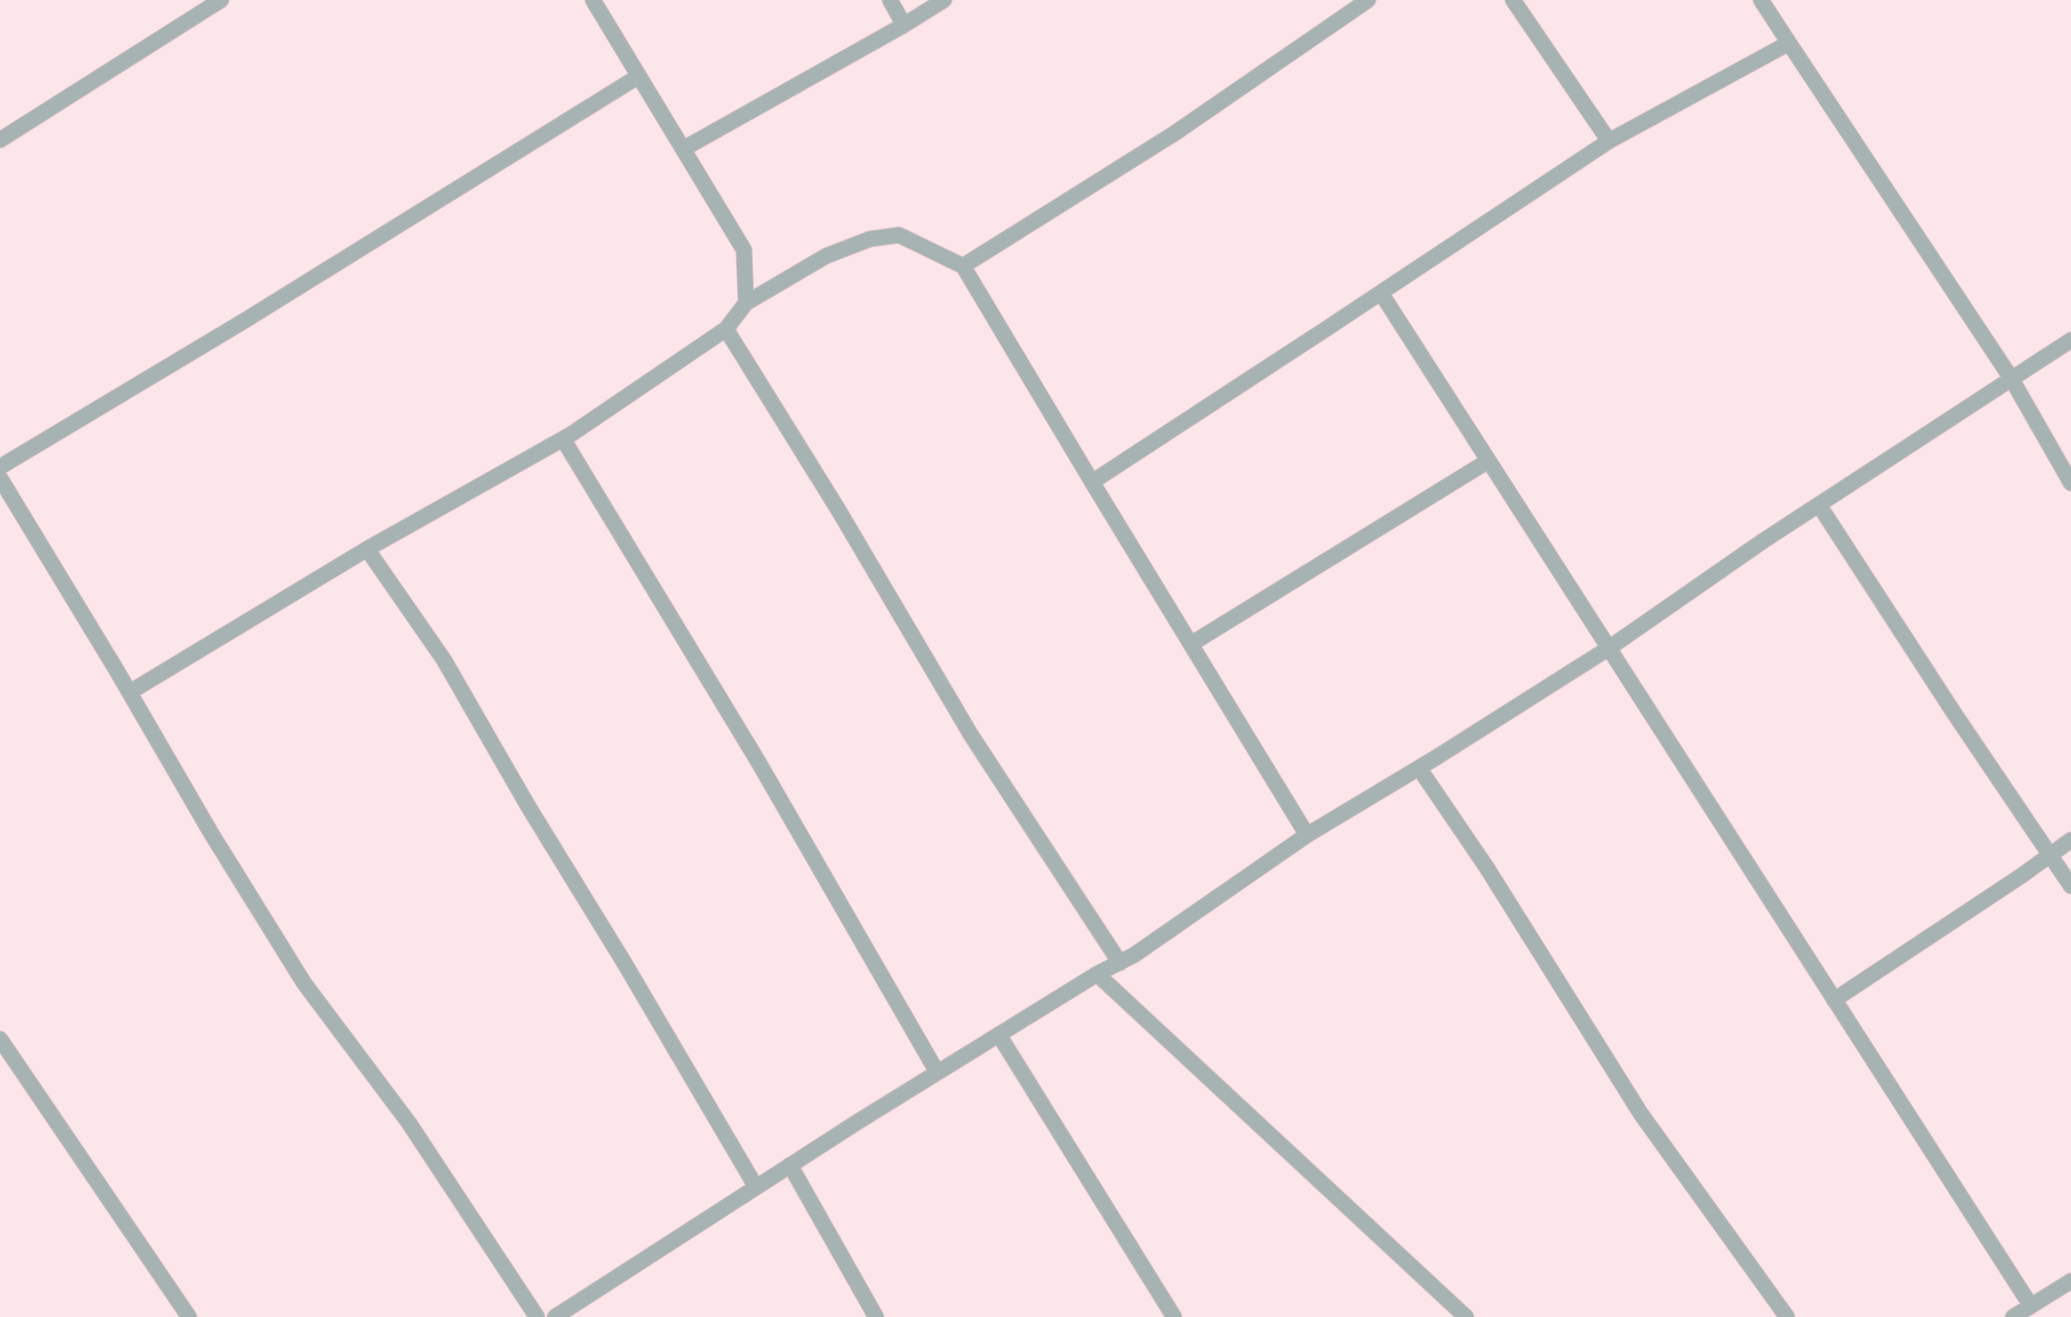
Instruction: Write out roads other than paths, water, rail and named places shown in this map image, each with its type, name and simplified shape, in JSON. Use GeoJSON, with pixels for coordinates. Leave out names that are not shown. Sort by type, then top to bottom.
{"type":"FeatureCollection","features":[{"type":"Feature","properties":{"kind":"street"},"geometry":{"type":"LineString","coordinates":[[0,140],[221,0]]}},
{"type":"Feature","properties":{"kind":"street"},"geometry":{"type":"LineString","coordinates":[[593,0],[744,250],[746,303]]}},
{"type":"Feature","properties":{"kind":"street"},"geometry":{"type":"LineString","coordinates":[[890,0],[904,25]]}},
{"type":"Feature","properties":{"kind":"street"},"geometry":{"type":"LineString","coordinates":[[683,149],[904,25],[944,0]]}},
{"type":"Feature","properties":{"kind":"street"},"geometry":{"type":"LineString","coordinates":[[963,266],[1175,133],[1368,0]]}},
{"type":"Feature","properties":{"kind":"street"},"geometry":{"type":"LineString","coordinates":[[1513,0],[1608,141]]}},
{"type":"Feature","properties":{"kind":"street"},"geometry":{"type":"LineString","coordinates":[[1761,0],[2011,378],[2071,483]]}},
{"type":"Feature","properties":{"kind":"street"},"geometry":{"type":"LineString","coordinates":[[1092,482],[1381,293],[1608,141],[1789,43]]}},
{"type":"Feature","properties":{"kind":"street"},"geometry":{"type":"LineString","coordinates":[[0,467],[269,306],[639,76]]}},
{"type":"Feature","properties":{"kind":"street"},"geometry":{"type":"LineString","coordinates":[[130,692],[367,548],[563,439],[726,329],[746,303],[826,256],[870,239],[899,235],[963,266],[1092,482],[1307,834]]}},
{"type":"Feature","properties":{"kind":"street"},"geometry":{"type":"LineString","coordinates":[[1381,293],[2031,1306]]}},
{"type":"Feature","properties":{"kind":"street"},"geometry":{"type":"LineString","coordinates":[[726,329],[839,511],[971,735],[1120,963]]}},
{"type":"Feature","properties":{"kind":"street"},"geometry":{"type":"LineString","coordinates":[[555,1317],[937,1072],[1098,974],[1120,963],[1307,834],[1418,768],[1609,648],[1763,540],[2071,340]]}},
{"type":"Feature","properties":{"kind":"street"},"geometry":{"type":"LineString","coordinates":[[563,439],[759,763],[937,1072]]}},
{"type":"Feature","properties":{"kind":"street"},"geometry":{"type":"LineString","coordinates":[[1191,644],[1488,460]]}},
{"type":"Feature","properties":{"kind":"street"},"geometry":{"type":"LineString","coordinates":[[0,478],[130,692],[211,833],[304,983],[409,1124],[537,1317]]}},
{"type":"Feature","properties":{"kind":"street"},"geometry":{"type":"LineString","coordinates":[[1819,505],[1954,713],[2071,886]]}},
{"type":"Feature","properties":{"kind":"street"},"geometry":{"type":"LineString","coordinates":[[367,548],[444,660],[528,806],[630,972],[756,1187]]}},
{"type":"Feature","properties":{"kind":"street"},"geometry":{"type":"LineString","coordinates":[[1418,768],[1487,868],[1641,1114],[1787,1317]]}},
{"type":"Feature","properties":{"kind":"street"},"geometry":{"type":"LineString","coordinates":[[1834,1000],[2021,876],[2071,840]]}},
{"type":"Feature","properties":{"kind":"street"},"geometry":{"type":"LineString","coordinates":[[1098,974],[1466,1317]]}},
{"type":"Feature","properties":{"kind":"street"},"geometry":{"type":"LineString","coordinates":[[999,1034],[1174,1317]]}},
{"type":"Feature","properties":{"kind":"street"},"geometry":{"type":"LineString","coordinates":[[0,1039],[189,1317]]}},
{"type":"Feature","properties":{"kind":"street"},"geometry":{"type":"LineString","coordinates":[[790,1165],[876,1317]]}},
{"type":"Feature","properties":{"kind":"street"},"geometry":{"type":"LineString","coordinates":[[2013,1317],[2071,1281]]}}]}
